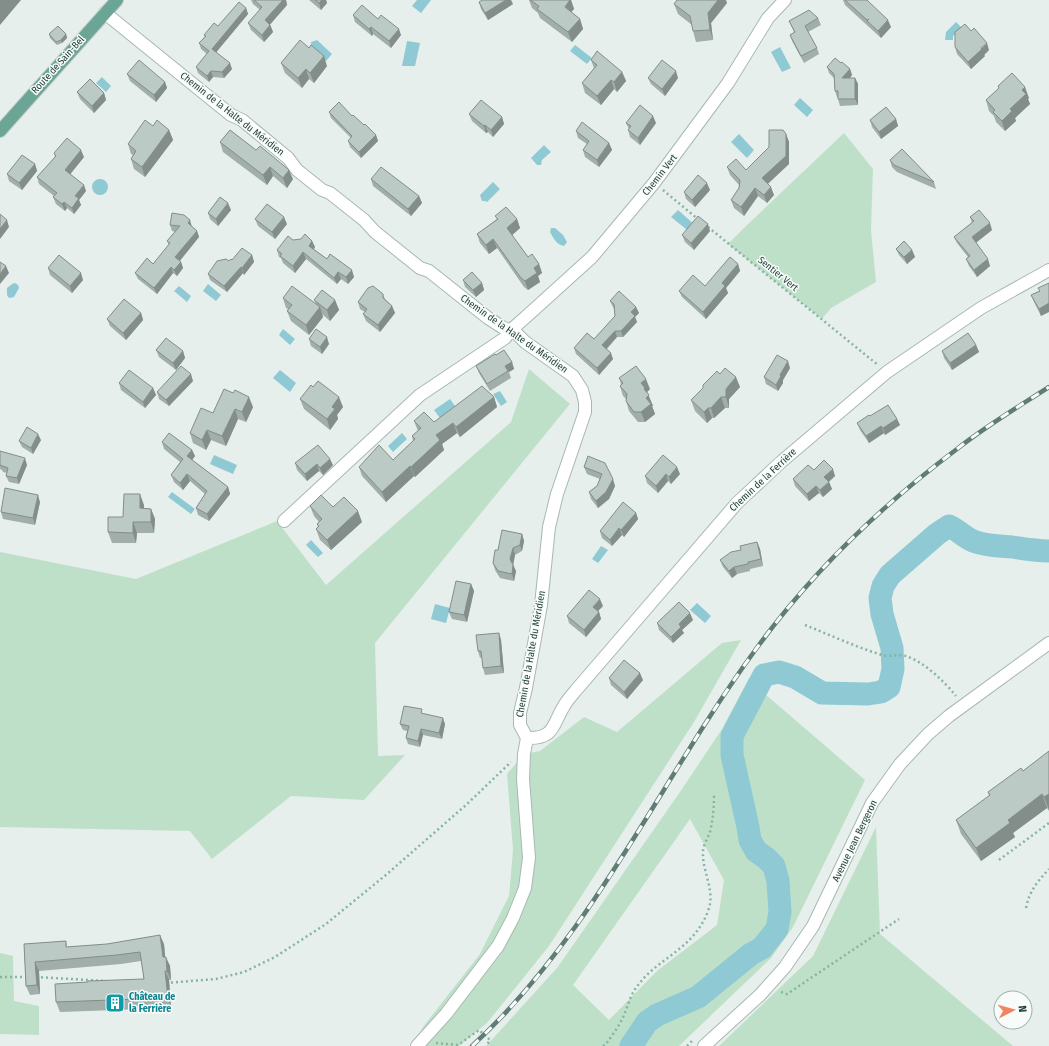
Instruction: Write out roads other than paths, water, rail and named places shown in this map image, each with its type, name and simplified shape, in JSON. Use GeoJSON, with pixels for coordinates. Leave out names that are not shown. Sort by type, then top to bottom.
{"type":"FeatureCollection","features":[{"type":"Feature","properties":{"kind":"main road","name":"Route de Sain-Bel"},"geometry":{"type":"LineString","coordinates":[[0,131],[117,0]]}},
{"type":"Feature","properties":{"kind":"street","name":"Chemin Vert"},"geometry":{"type":"LineString","coordinates":[[284,521],[420,395],[505,338],[511,330],[592,257],[654,183],[728,83],[768,18],[785,0]]}},
{"type":"Feature","properties":{"kind":"street","name":"Chemin de la Halte du Méridien"},"geometry":{"type":"LineString","coordinates":[[106,13],[231,115],[242,120],[288,158],[297,170],[322,190],[330,193],[364,220],[375,232],[420,268],[429,272],[488,318],[502,327],[511,330],[573,376],[582,390],[585,402],[582,421],[557,494],[549,527],[541,605],[520,713],[520,725],[527,738]]}},
{"type":"Feature","properties":{"kind":"street","name":"Chemin de la Ferrière"},"geometry":{"type":"LineString","coordinates":[[527,738],[542,738],[549,733],[557,722],[564,706],[577,688],[737,503],[781,462],[887,372],[981,308],[1049,270]]}},
{"type":"Feature","properties":{"kind":"street","name":"Avenue Jean Bergeron"},"geometry":{"type":"LineString","coordinates":[[704,1046],[760,995],[785,967],[813,926],[864,819],[880,791],[900,764],[928,734],[963,706],[1049,643]]}},
{"type":"Feature","properties":{"kind":"street"},"geometry":{"type":"LineString","coordinates":[[418,1044],[446,1014],[498,946],[513,918],[525,888],[529,858],[523,779],[524,754],[527,738]]}},
{"type":"Feature","properties":{"kind":"water"},"geometry":{"type":"Polygon","coordinates":[[[417,0],[431,0],[421,13],[412,6],[417,0]]]}},
{"type":"Feature","properties":{"kind":"water"},"geometry":{"type":"Polygon","coordinates":[[[956,22],[962,28],[953,36],[953,40],[945,40],[946,32],[956,22]]]}},
{"type":"Feature","properties":{"kind":"water"},"geometry":{"type":"Polygon","coordinates":[[[317,40],[332,54],[326,61],[311,47],[311,42],[317,40]]]}},
{"type":"Feature","properties":{"kind":"water"},"geometry":{"type":"Polygon","coordinates":[[[407,41],[420,43],[415,66],[402,66],[407,41]]]}},
{"type":"Feature","properties":{"kind":"water"},"geometry":{"type":"Polygon","coordinates":[[[575,45],[592,58],[587,64],[570,51],[575,45]]]}},
{"type":"Feature","properties":{"kind":"water"},"geometry":{"type":"Polygon","coordinates":[[[780,47],[791,68],[782,72],[771,52],[780,47]]]}},
{"type":"Feature","properties":{"kind":"water"},"geometry":{"type":"Polygon","coordinates":[[[102,77],[111,86],[106,92],[96,83],[102,77]]]}},
{"type":"Feature","properties":{"kind":"water"},"geometry":{"type":"Polygon","coordinates":[[[800,98],[813,110],[807,117],[794,105],[800,98]]]}},
{"type":"Feature","properties":{"kind":"water"},"geometry":{"type":"Polygon","coordinates":[[[739,134],[754,150],[747,158],[731,142],[739,134]]]}},
{"type":"Feature","properties":{"kind":"water"},"geometry":{"type":"Polygon","coordinates":[[[544,145],[551,152],[542,160],[541,165],[537,165],[531,158],[544,145]]]}},
{"type":"Feature","properties":{"kind":"water"},"geometry":{"type":"Polygon","coordinates":[[[100,179],[106,181],[108,187],[106,193],[100,195],[94,193],[92,187],[94,181],[100,179]]]}},
{"type":"Feature","properties":{"kind":"water"},"geometry":{"type":"Polygon","coordinates":[[[493,182],[500,189],[487,202],[482,201],[480,195],[493,182]]]}},
{"type":"Feature","properties":{"kind":"water"},"geometry":{"type":"Polygon","coordinates":[[[678,210],[696,226],[691,233],[671,217],[678,210]]]}},
{"type":"Feature","properties":{"kind":"water"},"geometry":{"type":"Polygon","coordinates":[[[551,228],[555,228],[563,235],[567,242],[564,246],[557,243],[554,239],[550,232],[551,228]]]}},
{"type":"Feature","properties":{"kind":"water"},"geometry":{"type":"Polygon","coordinates":[[[15,283],[19,288],[14,297],[9,298],[7,295],[7,288],[15,283]]]}},
{"type":"Feature","properties":{"kind":"water"},"geometry":{"type":"Polygon","coordinates":[[[208,284],[221,295],[216,301],[203,291],[208,284]]]}},
{"type":"Feature","properties":{"kind":"water"},"geometry":{"type":"Polygon","coordinates":[[[179,286],[191,296],[187,302],[174,291],[179,286]]]}},
{"type":"Feature","properties":{"kind":"water"},"geometry":{"type":"Polygon","coordinates":[[[283,329],[295,339],[290,345],[279,335],[283,329]]]}},
{"type":"Feature","properties":{"kind":"water"},"geometry":{"type":"Polygon","coordinates":[[[280,370],[296,383],[290,392],[273,378],[280,370]]]}},
{"type":"Feature","properties":{"kind":"water"},"geometry":{"type":"Polygon","coordinates":[[[500,391],[507,402],[501,406],[493,394],[500,391]]]}},
{"type":"Feature","properties":{"kind":"water"},"geometry":{"type":"Polygon","coordinates":[[[450,399],[455,406],[440,418],[434,410],[450,399]]]}},
{"type":"Feature","properties":{"kind":"water"},"geometry":{"type":"Polygon","coordinates":[[[402,433],[407,439],[393,452],[388,446],[402,433]]]}},
{"type":"Feature","properties":{"kind":"water"},"geometry":{"type":"Polygon","coordinates":[[[214,455],[237,465],[233,474],[210,464],[214,455]]]}},
{"type":"Feature","properties":{"kind":"water"},"geometry":{"type":"Polygon","coordinates":[[[172,492],[195,509],[191,514],[168,497],[172,492]]]}},
{"type":"Feature","properties":{"kind":"water"},"geometry":{"type":"Polygon","coordinates":[[[311,540],[323,553],[318,557],[306,545],[311,540]]]}},
{"type":"Feature","properties":{"kind":"water"},"geometry":{"type":"Polygon","coordinates":[[[601,546],[608,550],[598,563],[592,559],[601,546]]]}},
{"type":"Feature","properties":{"kind":"water"},"geometry":{"type":"Polygon","coordinates":[[[697,603],[711,616],[705,623],[690,610],[697,603]]]}},
{"type":"Feature","properties":{"kind":"water"},"geometry":{"type":"Polygon","coordinates":[[[435,604],[450,608],[446,623],[431,619],[435,604]]]}},
{"type":"Feature","properties":{"kind":"waterway"},"geometry":{"type":"LineString","coordinates":[[631,1046],[647,1022],[657,1015],[698,997],[751,954],[762,948],[777,929],[780,912],[778,881],[774,866],[756,851],[750,840],[732,755],[732,736],[764,675],[779,672],[795,677],[822,693],[868,694],[881,692],[889,687],[893,669],[892,648],[882,614],[880,598],[883,586],[890,575],[937,534],[949,526],[973,541],[983,544],[1049,551]]}},
{"type":"Feature","properties":{"kind":"railway"},"geometry":{"type":"LineString","coordinates":[[472,1046],[515,1002],[554,956],[590,906],[721,699],[756,649],[800,593],[849,542],[901,493],[979,432],[1049,387]]}},
{"type":"Feature","properties":{"kind":"place","name":"Château de la Ferrière"},"geometry":{"type":"Point","coordinates":[115,1003]}}]}
